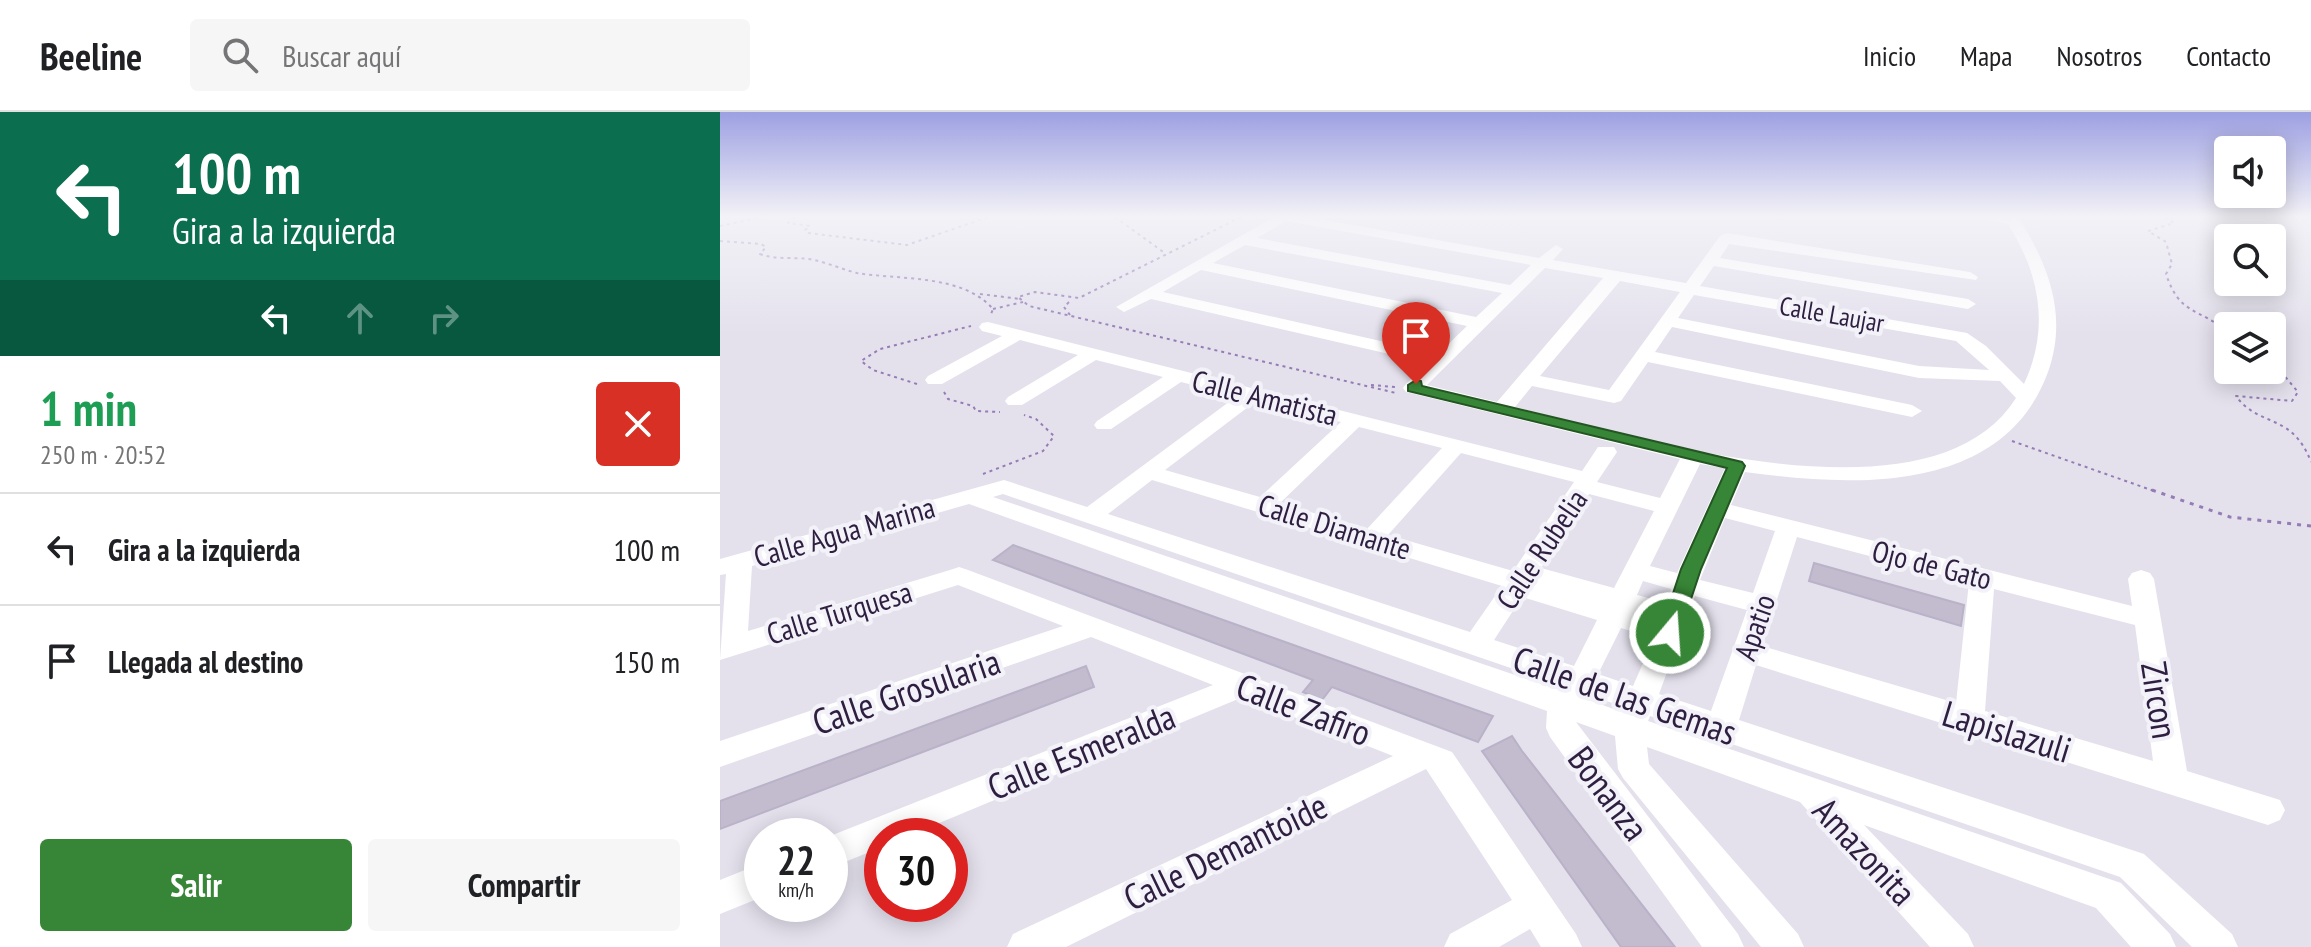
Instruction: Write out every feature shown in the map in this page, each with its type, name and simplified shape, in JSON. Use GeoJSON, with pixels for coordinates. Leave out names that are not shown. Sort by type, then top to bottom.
{"type":"FeatureCollection","features":[{"type":"Feature","properties":{"kind":"street","name":"Calle Laujar"},"geometry":{"type":"LineString","coordinates":[[1124,307],[1215,256]]}},
{"type":"Feature","properties":{"kind":"street"},"geometry":{"type":"LineString","coordinates":[[1330,256],[1514,290]]}},
{"type":"Feature","properties":{"kind":"street","name":"Calle Laujar"},"geometry":{"type":"LineString","coordinates":[[1503,256],[1961,337],[1980,350],[2026,397]]}},
{"type":"Feature","properties":{"kind":"street"},"geometry":{"type":"LineString","coordinates":[[1407,391],[1549,256]]}},
{"type":"Feature","properties":{"kind":"street"},"geometry":{"type":"LineString","coordinates":[[1527,379],[1614,397],[1714,256]]}},
{"type":"Feature","properties":{"kind":"street"},"geometry":{"type":"LineString","coordinates":[[1838,256],[1970,277]]}},
{"type":"Feature","properties":{"kind":"street"},"geometry":{"type":"LineString","coordinates":[[1407,391],[1502,409],[1737,466],[1784,473],[1843,475],[1917,468],[1961,456],[1997,435],[2026,397],[2046,358],[2051,313],[2041,273],[2032,256]]}},
{"type":"Feature","properties":{"kind":"street"},"geometry":{"type":"LineString","coordinates":[[1710,261],[1968,304]]}},
{"type":"Feature","properties":{"kind":"street"},"geometry":{"type":"LineString","coordinates":[[1199,265],[1480,323]]}},
{"type":"Feature","properties":{"kind":"street"},"geometry":{"type":"LineString","coordinates":[[1502,409],[1610,280],[1616,277]]}},
{"type":"Feature","properties":{"kind":"street"},"geometry":{"type":"LineString","coordinates":[[1148,293],[1441,360]]}},
{"type":"Feature","properties":{"kind":"street","name":"Calle Amatista"},"geometry":{"type":"LineString","coordinates":[[987,318],[1017,335],[1456,446],[1668,507]]}},
{"type":"Feature","properties":{"kind":"street"},"geometry":{"type":"LineString","coordinates":[[1669,321],[1919,372],[2005,376]]}},
{"type":"Feature","properties":{"kind":"street"},"geometry":{"type":"LineString","coordinates":[[932,385],[1017,335]]}},
{"type":"Feature","properties":{"kind":"street"},"geometry":{"type":"LineString","coordinates":[[1013,409],[1093,354]]}},
{"type":"Feature","properties":{"kind":"street"},"geometry":{"type":"LineString","coordinates":[[1645,356],[1912,411]]}},
{"type":"Feature","properties":{"kind":"street"},"geometry":{"type":"LineString","coordinates":[[1104,425],[1178,375]]}},
{"type":"Feature","properties":{"kind":"street"},"geometry":{"type":"LineString","coordinates":[[1066,515],[1149,472],[1252,394]]}},
{"type":"Feature","properties":{"kind":"street"},"geometry":{"type":"LineString","coordinates":[[1264,506],[1355,420]]}},
{"type":"Feature","properties":{"kind":"street"},"geometry":{"type":"LineString","coordinates":[[1372,538],[1456,446]]}},
{"type":"Feature","properties":{"kind":"street","name":"Calle Rubelia"},"geometry":{"type":"LineString","coordinates":[[1476,645],[1606,452]]}},
{"type":"Feature","properties":{"kind":"street"},"geometry":{"type":"LineString","coordinates":[[1572,692],[1618,608],[1693,456]]}},
{"type":"Feature","properties":{"kind":"street","name":"Bonanza"},"geometry":{"type":"LineString","coordinates":[[1737,466],[1689,576],[1673,624],[1635,714],[1634,769],[1785,947]]}},
{"type":"Feature","properties":{"kind":"street","name":"Calle Diamante"},"geometry":{"type":"LineString","coordinates":[[1149,472],[1673,624]]}},
{"type":"Feature","properties":{"kind":"street","name":"Calle de las Gemas"},"geometry":{"type":"LineString","coordinates":[[984,486],[1635,714],[1808,790],[2108,895],[2157,947]]}},
{"type":"Feature","properties":{"kind":"street","name":"Calle Agua Marina"},"geometry":{"type":"LineString","coordinates":[[730,564],[984,486]]}},
{"type":"Feature","properties":{"kind":"street","name":"Ojo de Gato"},"geometry":{"type":"LineString","coordinates":[[1717,509],[2147,619]]}},
{"type":"Feature","properties":{"kind":"street","name":"Calle de las Gemas"},"geometry":{"type":"LineString","coordinates":[[1066,515],[1476,645],[1572,692]]}},
{"type":"Feature","properties":{"kind":"street","name":"Apatio"},"geometry":{"type":"LineString","coordinates":[[1721,727],[1788,527]]}},
{"type":"Feature","properties":{"kind":"street"},"geometry":{"type":"LineString","coordinates":[[726,647],[730,564]]}},
{"type":"Feature","properties":{"kind":"street"},"geometry":{"type":"LineString","coordinates":[[1639,564],[1764,598]]}},
{"type":"Feature","properties":{"kind":"street","name":"Calle Turquesa"},"geometry":{"type":"LineString","coordinates":[[726,647],[959,576]]}},
{"type":"Feature","properties":{"kind":"street","name":"Calle Zafiro"},"geometry":{"type":"LineString","coordinates":[[959,576],[1441,761],[1563,947]]}},
{"type":"Feature","properties":{"kind":"street"},"geometry":{"type":"LineString","coordinates":[[1969,719],[1982,577]]}},
{"type":"Feature","properties":{"kind":"street","name":"Zircon"},"geometry":{"type":"LineString","coordinates":[[2141,579],[2172,781]]}},
{"type":"Feature","properties":{"kind":"street","name":"Calle Grosularia"},"geometry":{"type":"LineString","coordinates":[[720,754],[1092,627]]}},
{"type":"Feature","properties":{"kind":"street","name":"Lapislazuli"},"geometry":{"type":"LineString","coordinates":[[1746,651],[2268,810]]}},
{"type":"Feature","properties":{"kind":"street","name":"Calle Esmeralda"},"geometry":{"type":"LineString","coordinates":[[848,845],[1243,685]]}},
{"type":"Feature","properties":{"kind":"street","name":"Bonanza"},"geometry":{"type":"LineString","coordinates":[[1572,692],[1561,728],[1725,947]]}},
{"type":"Feature","properties":{"kind":"street","name":"Calle de las Gemas"},"geometry":{"type":"LineString","coordinates":[[1635,714],[1721,727],[2132,865],[2219,947]]}},
{"type":"Feature","properties":{"kind":"street","name":"Calle Demantoide"},"geometry":{"type":"LineString","coordinates":[[1026,947],[1425,755]]}},
{"type":"Feature","properties":{"kind":"street","name":"Amazonita"},"geometry":{"type":"LineString","coordinates":[[1808,790],[1955,947]]}},
{"type":"Feature","properties":{"kind":"street"},"geometry":{"type":"LineString","coordinates":[[720,897],[744,887]]}},
{"type":"Feature","properties":{"kind":"street"},"geometry":{"type":"LineString","coordinates":[[1463,947],[1536,906]]}},
{"type":"Feature","properties":{"kind":"path"},"geometry":{"type":"LineString","coordinates":[[766,256],[774,259],[807,259],[849,271],[1021,301],[1359,385],[1407,391]]}},
{"type":"Feature","properties":{"kind":"path"},"geometry":{"type":"LineString","coordinates":[[1070,315],[1064,307],[1074,298],[1093,292],[1162,256]]}},
{"type":"Feature","properties":{"kind":"path"},"geometry":{"type":"LineString","coordinates":[[2170,256],[2172,264],[2166,274],[2172,297],[2180,307],[2208,315],[2214,320]]}},
{"type":"Feature","properties":{"kind":"path"},"geometry":{"type":"LineString","coordinates":[[1021,301],[1020,294],[1033,290],[1074,298]]}},
{"type":"Feature","properties":{"kind":"path"},"geometry":{"type":"LineString","coordinates":[[975,294],[990,302],[987,318]]}},
{"type":"Feature","properties":{"kind":"path"},"geometry":{"type":"LineString","coordinates":[[984,486],[1043,451],[1054,436],[1036,419],[1013,409],[976,411],[973,406],[948,399],[943,391],[932,385],[873,370],[861,361],[865,353],[881,348],[952,335],[1021,301]]}},
{"type":"Feature","properties":{"kind":"path"},"geometry":{"type":"LineString","coordinates":[[2286,378],[2298,392],[2292,401],[2236,396],[2240,404],[2289,427],[2307,450],[2311,462]]}},
{"type":"Feature","properties":{"kind":"path"},"geometry":{"type":"LineString","coordinates":[[1359,385],[1407,391]]}},
{"type":"Feature","properties":{"kind":"path"},"geometry":{"type":"LineString","coordinates":[[1997,435],[2230,517],[2311,526]]}},
{"type":"Feature","properties":{"kind":"building"},"geometry":{"type":"Polygon","coordinates":[[[1013,545],[1493,716],[1478,742],[1332,687],[1322,700],[1303,692],[1313,680],[993,560],[1013,545]]]}},
{"type":"Feature","properties":{"kind":"building"},"geometry":{"type":"Polygon","coordinates":[[[1814,563],[1964,605],[1961,626],[1809,581],[1814,563]]]}},
{"type":"Feature","properties":{"kind":"building"},"geometry":{"type":"Polygon","coordinates":[[[1086,666],[1094,687],[720,829],[720,801],[1086,666]]]}},
{"type":"Feature","properties":{"kind":"building"},"geometry":{"type":"Polygon","coordinates":[[[1512,736],[1675,947],[1621,947],[1482,751],[1512,736]]]}},
{"type":"Feature","properties":{"kind":"route"},"geometry":{"type":"LineString","coordinates":[[1416,384],[1413,388],[1737,466],[1691,569],[1670,633]]}}]}
